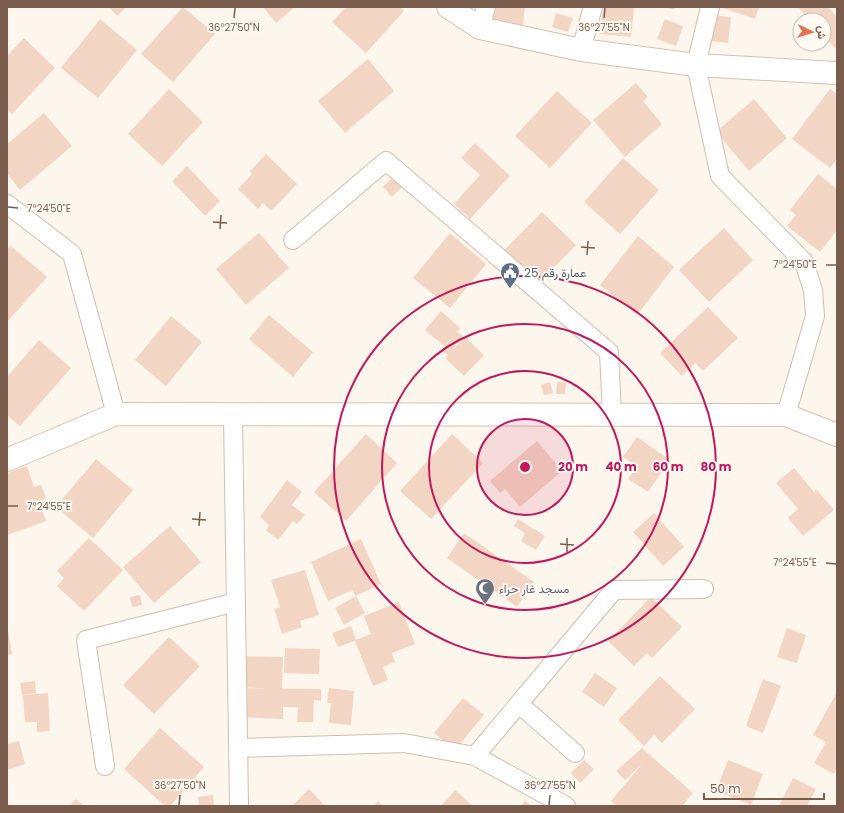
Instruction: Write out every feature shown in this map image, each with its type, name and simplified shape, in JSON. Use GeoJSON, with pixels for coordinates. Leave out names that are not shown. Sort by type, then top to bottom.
{"type":"FeatureCollection","features":[{"type":"Feature","properties":{"kind":"street"},"geometry":{"type":"LineString","coordinates":[[448,7],[480,28],[581,50],[696,65],[837,73]]}},
{"type":"Feature","properties":{"kind":"street"},"geometry":{"type":"LineString","coordinates":[[480,28],[486,7]]}},
{"type":"Feature","properties":{"kind":"street"},"geometry":{"type":"LineString","coordinates":[[581,50],[593,7]]}},
{"type":"Feature","properties":{"kind":"street"},"geometry":{"type":"LineString","coordinates":[[710,7],[696,65],[720,176],[804,262],[813,290],[815,316],[786,415]]}},
{"type":"Feature","properties":{"kind":"street"},"geometry":{"type":"LineString","coordinates":[[293,240],[386,161],[609,352],[612,414]]}},
{"type":"Feature","properties":{"kind":"street"},"geometry":{"type":"LineString","coordinates":[[7,204],[72,254],[116,414]]}},
{"type":"Feature","properties":{"kind":"street"},"geometry":{"type":"LineString","coordinates":[[7,460],[116,414],[786,415],[837,435]]}},
{"type":"Feature","properties":{"kind":"street"},"geometry":{"type":"LineString","coordinates":[[233,415],[239,806]]}},
{"type":"Feature","properties":{"kind":"street"},"geometry":{"type":"LineString","coordinates":[[475,756],[614,590],[704,589]]}},
{"type":"Feature","properties":{"kind":"street"},"geometry":{"type":"LineString","coordinates":[[105,766],[86,640],[236,602]]}},
{"type":"Feature","properties":{"kind":"street"},"geometry":{"type":"LineString","coordinates":[[519,704],[575,753]]}},
{"type":"Feature","properties":{"kind":"street"},"geometry":{"type":"LineString","coordinates":[[238,748],[404,743],[475,756],[566,806]]}},
{"type":"Feature","properties":{"kind":"building"},"geometry":{"type":"Polygon","coordinates":[[[109,7],[126,7],[117,16],[109,7]]]}},
{"type":"Feature","properties":{"kind":"building"},"geometry":{"type":"Polygon","coordinates":[[[183,7],[215,34],[173,82],[141,54],[183,7]]]}},
{"type":"Feature","properties":{"kind":"building"},"geometry":{"type":"Polygon","coordinates":[[[263,7],[295,7],[276,23],[263,7]]]}},
{"type":"Feature","properties":{"kind":"building"},"geometry":{"type":"Polygon","coordinates":[[[346,7],[400,7],[404,11],[366,53],[332,22],[346,7]]]}},
{"type":"Feature","properties":{"kind":"building"},"geometry":{"type":"Polygon","coordinates":[[[494,7],[525,7],[522,33],[491,29],[494,7]]]}},
{"type":"Feature","properties":{"kind":"building"},"geometry":{"type":"Polygon","coordinates":[[[603,7],[634,7],[631,37],[600,34],[603,7]]]}},
{"type":"Feature","properties":{"kind":"building"},"geometry":{"type":"Polygon","coordinates":[[[665,7],[675,7],[674,10],[665,7]]]}},
{"type":"Feature","properties":{"kind":"building"},"geometry":{"type":"Polygon","coordinates":[[[720,7],[759,7],[755,19],[720,7]]]}},
{"type":"Feature","properties":{"kind":"building"},"geometry":{"type":"Polygon","coordinates":[[[798,7],[828,7],[837,17],[837,50],[832,45],[832,12],[803,12],[798,7]]]}},
{"type":"Feature","properties":{"kind":"building"},"geometry":{"type":"Polygon","coordinates":[[[556,13],[573,18],[568,32],[552,27],[556,13]]]}},
{"type":"Feature","properties":{"kind":"building"},"geometry":{"type":"Polygon","coordinates":[[[714,15],[731,17],[728,43],[711,41],[714,15]]]}},
{"type":"Feature","properties":{"kind":"building"},"geometry":{"type":"Polygon","coordinates":[[[100,19],[137,50],[98,98],[61,68],[100,19]]]}},
{"type":"Feature","properties":{"kind":"building"},"geometry":{"type":"Polygon","coordinates":[[[665,19],[683,26],[676,46],[657,39],[665,19]]]}},
{"type":"Feature","properties":{"kind":"building"},"geometry":{"type":"Polygon","coordinates":[[[24,38],[55,68],[12,114],[7,109],[7,56],[24,38]]]}},
{"type":"Feature","properties":{"kind":"building"},"geometry":{"type":"Polygon","coordinates":[[[368,59],[394,91],[345,133],[318,101],[368,59]]]}},
{"type":"Feature","properties":{"kind":"building"},"geometry":{"type":"Polygon","coordinates":[[[636,83],[648,97],[643,101],[662,124],[625,157],[593,120],[636,83]]]}},
{"type":"Feature","properties":{"kind":"building"},"geometry":{"type":"Polygon","coordinates":[[[169,89],[203,122],[162,166],[128,134],[169,89]]]}},
{"type":"Feature","properties":{"kind":"building"},"geometry":{"type":"Polygon","coordinates":[[[830,89],[837,94],[837,159],[830,168],[792,139],[830,89]]]}},
{"type":"Feature","properties":{"kind":"building"},"geometry":{"type":"Polygon","coordinates":[[[557,91],[592,123],[550,168],[515,136],[557,91]]]}},
{"type":"Feature","properties":{"kind":"building"},"geometry":{"type":"Polygon","coordinates":[[[754,99],[787,138],[749,171],[716,132],[754,99]]]}},
{"type":"Feature","properties":{"kind":"building"},"geometry":{"type":"Polygon","coordinates":[[[44,113],[72,146],[20,190],[7,173],[7,144],[44,113]]]}},
{"type":"Feature","properties":{"kind":"building"},"geometry":{"type":"Polygon","coordinates":[[[475,143],[510,176],[470,219],[454,204],[480,175],[461,158],[475,143]]]}},
{"type":"Feature","properties":{"kind":"building"},"geometry":{"type":"Polygon","coordinates":[[[266,154],[297,184],[271,211],[263,203],[258,209],[238,189],[252,174],[250,171],[266,154]]]}},
{"type":"Feature","properties":{"kind":"building"},"geometry":{"type":"Polygon","coordinates":[[[623,158],[659,190],[620,234],[584,202],[623,158]]]}},
{"type":"Feature","properties":{"kind":"building"},"geometry":{"type":"Polygon","coordinates":[[[187,166],[220,201],[205,216],[172,181],[187,166]]]}},
{"type":"Feature","properties":{"kind":"building"},"geometry":{"type":"Polygon","coordinates":[[[818,174],[837,189],[837,230],[820,252],[787,226],[796,215],[790,210],[818,174]]]}},
{"type":"Feature","properties":{"kind":"building"},"geometry":{"type":"Polygon","coordinates":[[[395,175],[404,185],[392,197],[383,187],[395,175]]]}},
{"type":"Feature","properties":{"kind":"building"},"geometry":{"type":"Polygon","coordinates":[[[542,212],[576,245],[538,284],[500,254],[542,212]]]}},
{"type":"Feature","properties":{"kind":"building"},"geometry":{"type":"Polygon","coordinates":[[[724,228],[753,260],[709,302],[679,270],[724,228]]]}},
{"type":"Feature","properties":{"kind":"building"},"geometry":{"type":"Polygon","coordinates":[[[259,233],[289,268],[246,305],[216,269],[259,233]]]}},
{"type":"Feature","properties":{"kind":"building"},"geometry":{"type":"Polygon","coordinates":[[[450,233],[486,264],[450,308],[413,278],[450,233]]]}},
{"type":"Feature","properties":{"kind":"building"},"geometry":{"type":"Polygon","coordinates":[[[638,236],[674,267],[637,315],[600,285],[638,236]]]}},
{"type":"Feature","properties":{"kind":"building"},"geometry":{"type":"Polygon","coordinates":[[[11,246],[47,277],[7,322],[7,250],[11,246]]]}},
{"type":"Feature","properties":{"kind":"building"},"geometry":{"type":"Polygon","coordinates":[[[708,307],[738,338],[703,371],[695,363],[682,376],[660,353],[708,307]]]}},
{"type":"Feature","properties":{"kind":"building"},"geometry":{"type":"Polygon","coordinates":[[[441,311],[460,328],[457,332],[463,336],[451,352],[465,337],[484,355],[464,376],[445,358],[448,355],[442,351],[454,335],[444,346],[425,330],[441,311]]]}},
{"type":"Feature","properties":{"kind":"building"},"geometry":{"type":"Polygon","coordinates":[[[269,315],[313,352],[293,377],[249,339],[269,315]]]}},
{"type":"Feature","properties":{"kind":"building"},"geometry":{"type":"Polygon","coordinates":[[[171,316],[202,342],[166,386],[135,360],[171,316]]]}},
{"type":"Feature","properties":{"kind":"building"},"geometry":{"type":"Polygon","coordinates":[[[39,340],[71,368],[20,426],[7,415],[7,377],[39,340]]]}},
{"type":"Feature","properties":{"kind":"building"},"geometry":{"type":"Polygon","coordinates":[[[550,382],[553,393],[544,395],[541,385],[550,382]]]}},
{"type":"Feature","properties":{"kind":"building"},"geometry":{"type":"Polygon","coordinates":[[[557,382],[566,382],[565,394],[556,394],[557,382]]]}},
{"type":"Feature","properties":{"kind":"building"},"geometry":{"type":"Polygon","coordinates":[[[366,434],[397,463],[346,521],[314,492],[366,434]]]}},
{"type":"Feature","properties":{"kind":"building"},"geometry":{"type":"Polygon","coordinates":[[[452,434],[483,463],[431,519],[400,491],[452,434]]]}},
{"type":"Feature","properties":{"kind":"building"},"geometry":{"type":"Polygon","coordinates":[[[637,437],[670,460],[648,492],[628,479],[637,466],[623,457],[637,437]]]}},
{"type":"Feature","properties":{"kind":"building"},"geometry":{"type":"Polygon","coordinates":[[[537,441],[562,471],[520,507],[505,489],[500,493],[490,481],[537,441]]]}},
{"type":"Feature","properties":{"kind":"building"},"geometry":{"type":"Polygon","coordinates":[[[96,459],[133,490],[93,538],[56,507],[96,459]]]}},
{"type":"Feature","properties":{"kind":"building"},"geometry":{"type":"Polygon","coordinates":[[[27,466],[34,487],[41,485],[46,498],[39,501],[46,521],[7,535],[7,473],[27,466]]]}},
{"type":"Feature","properties":{"kind":"building"},"geometry":{"type":"Polygon","coordinates":[[[794,468],[814,492],[816,489],[834,510],[803,536],[788,518],[798,509],[776,483],[794,468]]]}},
{"type":"Feature","properties":{"kind":"building"},"geometry":{"type":"Polygon","coordinates":[[[287,480],[302,492],[292,505],[305,515],[297,524],[293,521],[278,540],[266,530],[269,525],[260,517],[287,480]]]}},
{"type":"Feature","properties":{"kind":"building"},"geometry":{"type":"Polygon","coordinates":[[[654,513],[684,547],[663,566],[633,532],[654,513]]]}},
{"type":"Feature","properties":{"kind":"building"},"geometry":{"type":"Polygon","coordinates":[[[518,519],[545,536],[536,550],[521,541],[525,533],[514,526],[518,519]]]}},
{"type":"Feature","properties":{"kind":"building"},"geometry":{"type":"Polygon","coordinates":[[[170,526],[201,562],[154,603],[123,567],[170,526]]]}},
{"type":"Feature","properties":{"kind":"building"},"geometry":{"type":"Polygon","coordinates":[[[464,533],[534,582],[517,607],[447,558],[464,533]]]}},
{"type":"Feature","properties":{"kind":"building"},"geometry":{"type":"Polygon","coordinates":[[[89,538],[123,570],[84,611],[57,586],[64,578],[57,571],[89,538]]]}},
{"type":"Feature","properties":{"kind":"building"},"geometry":{"type":"Polygon","coordinates":[[[361,539],[381,584],[355,596],[353,590],[328,601],[311,562],[361,539]]]}},
{"type":"Feature","properties":{"kind":"building"},"geometry":{"type":"Polygon","coordinates":[[[305,570],[319,615],[300,621],[302,627],[282,634],[274,609],[280,607],[271,580],[305,570]]]}},
{"type":"Feature","properties":{"kind":"building"},"geometry":{"type":"Polygon","coordinates":[[[140,595],[142,605],[132,607],[130,597],[140,595]]]}},
{"type":"Feature","properties":{"kind":"building"},"geometry":{"type":"Polygon","coordinates":[[[356,596],[365,613],[344,625],[335,608],[356,596]]]}},
{"type":"Feature","properties":{"kind":"building"},"geometry":{"type":"Polygon","coordinates":[[[651,597],[682,627],[652,658],[647,653],[634,666],[608,641],[651,597]]]}},
{"type":"Feature","properties":{"kind":"building"},"geometry":{"type":"Polygon","coordinates":[[[399,602],[415,644],[392,653],[395,662],[383,667],[388,680],[373,686],[355,641],[338,647],[332,633],[351,626],[356,640],[371,634],[364,616],[399,602]]]}},
{"type":"Feature","properties":{"kind":"building"},"geometry":{"type":"Polygon","coordinates":[[[7,624],[12,654],[7,655],[7,624]]]}},
{"type":"Feature","properties":{"kind":"building"},"geometry":{"type":"Polygon","coordinates":[[[787,628],[806,635],[797,663],[777,657],[787,628]]]}},
{"type":"Feature","properties":{"kind":"building"},"geometry":{"type":"Polygon","coordinates":[[[169,637],[200,666],[154,714],[123,685],[169,637]]]}},
{"type":"Feature","properties":{"kind":"building"},"geometry":{"type":"Polygon","coordinates":[[[285,648],[320,649],[319,674],[284,673],[285,648]]]}},
{"type":"Feature","properties":{"kind":"building"},"geometry":{"type":"Polygon","coordinates":[[[238,656],[283,657],[282,689],[237,687],[238,656]]]}},
{"type":"Feature","properties":{"kind":"building"},"geometry":{"type":"Polygon","coordinates":[[[595,673],[617,688],[604,707],[582,692],[595,673]]]}},
{"type":"Feature","properties":{"kind":"building"},"geometry":{"type":"Polygon","coordinates":[[[660,676],[695,709],[662,743],[654,735],[644,746],[618,720],[660,676]]]}},
{"type":"Feature","properties":{"kind":"building"},"geometry":{"type":"Polygon","coordinates":[[[763,679],[781,686],[763,733],[746,726],[763,679]]]}},
{"type":"Feature","properties":{"kind":"building"},"geometry":{"type":"Polygon","coordinates":[[[35,681],[36,693],[22,695],[20,683],[35,681]]]}},
{"type":"Feature","properties":{"kind":"building"},"geometry":{"type":"Polygon","coordinates":[[[239,688],[321,689],[321,701],[314,700],[313,722],[297,722],[298,707],[283,707],[283,719],[238,717],[239,688]]]}},
{"type":"Feature","properties":{"kind":"building"},"geometry":{"type":"Polygon","coordinates":[[[329,688],[354,691],[351,725],[329,723],[331,703],[327,703],[329,688]]]}},
{"type":"Feature","properties":{"kind":"building"},"geometry":{"type":"Polygon","coordinates":[[[837,692],[837,768],[834,774],[814,763],[826,742],[813,735],[837,692]]]}},
{"type":"Feature","properties":{"kind":"building"},"geometry":{"type":"Polygon","coordinates":[[[48,693],[50,731],[37,732],[37,722],[25,722],[23,695],[48,693]]]}},
{"type":"Feature","properties":{"kind":"building"},"geometry":{"type":"Polygon","coordinates":[[[463,698],[484,715],[455,750],[434,733],[463,698]]]}},
{"type":"Feature","properties":{"kind":"building"},"geometry":{"type":"Polygon","coordinates":[[[160,728],[204,767],[170,806],[165,806],[124,769],[160,728]]]}},
{"type":"Feature","properties":{"kind":"building"},"geometry":{"type":"Polygon","coordinates":[[[19,741],[25,764],[7,770],[7,744],[19,741]]]}},
{"type":"Feature","properties":{"kind":"building"},"geometry":{"type":"Polygon","coordinates":[[[642,748],[693,793],[682,806],[617,806],[611,801],[642,764],[625,780],[616,771],[642,748]]]}},
{"type":"Feature","properties":{"kind":"building"},"geometry":{"type":"Polygon","coordinates":[[[584,760],[594,769],[580,783],[571,773],[584,760]]]}},
{"type":"Feature","properties":{"kind":"building"},"geometry":{"type":"Polygon","coordinates":[[[728,760],[763,774],[751,805],[716,791],[728,760]]]}},
{"type":"Feature","properties":{"kind":"building"},"geometry":{"type":"Polygon","coordinates":[[[793,778],[816,789],[807,806],[779,806],[793,778]]]}},
{"type":"Feature","properties":{"kind":"building"},"geometry":{"type":"Polygon","coordinates":[[[309,789],[325,806],[292,806],[309,789]]]}},
{"type":"Feature","properties":{"kind":"building"},"geometry":{"type":"Polygon","coordinates":[[[455,790],[473,806],[441,806],[455,790]]]}},
{"type":"Feature","properties":{"kind":"building"},"geometry":{"type":"Polygon","coordinates":[[[213,795],[214,806],[199,806],[198,797],[213,795]]]}},
{"type":"Feature","properties":{"kind":"building"},"geometry":{"type":"Polygon","coordinates":[[[76,799],[84,806],[69,806],[76,799]]]}},
{"type":"Feature","properties":{"kind":"building"},"geometry":{"type":"Polygon","coordinates":[[[378,801],[383,806],[374,806],[378,801]]]}},
{"type":"Feature","properties":{"kind":"building"},"geometry":{"type":"Polygon","coordinates":[[[525,801],[532,806],[520,806],[525,801]]]}},
{"type":"Feature","properties":{"kind":"place","name":"عمارة رقم 25"},"geometry":{"type":"Point","coordinates":[510,289]}},
{"type":"Feature","properties":{"kind":"place","name":"مسجد غار حراء"},"geometry":{"type":"Point","coordinates":[485,605]}}]}
